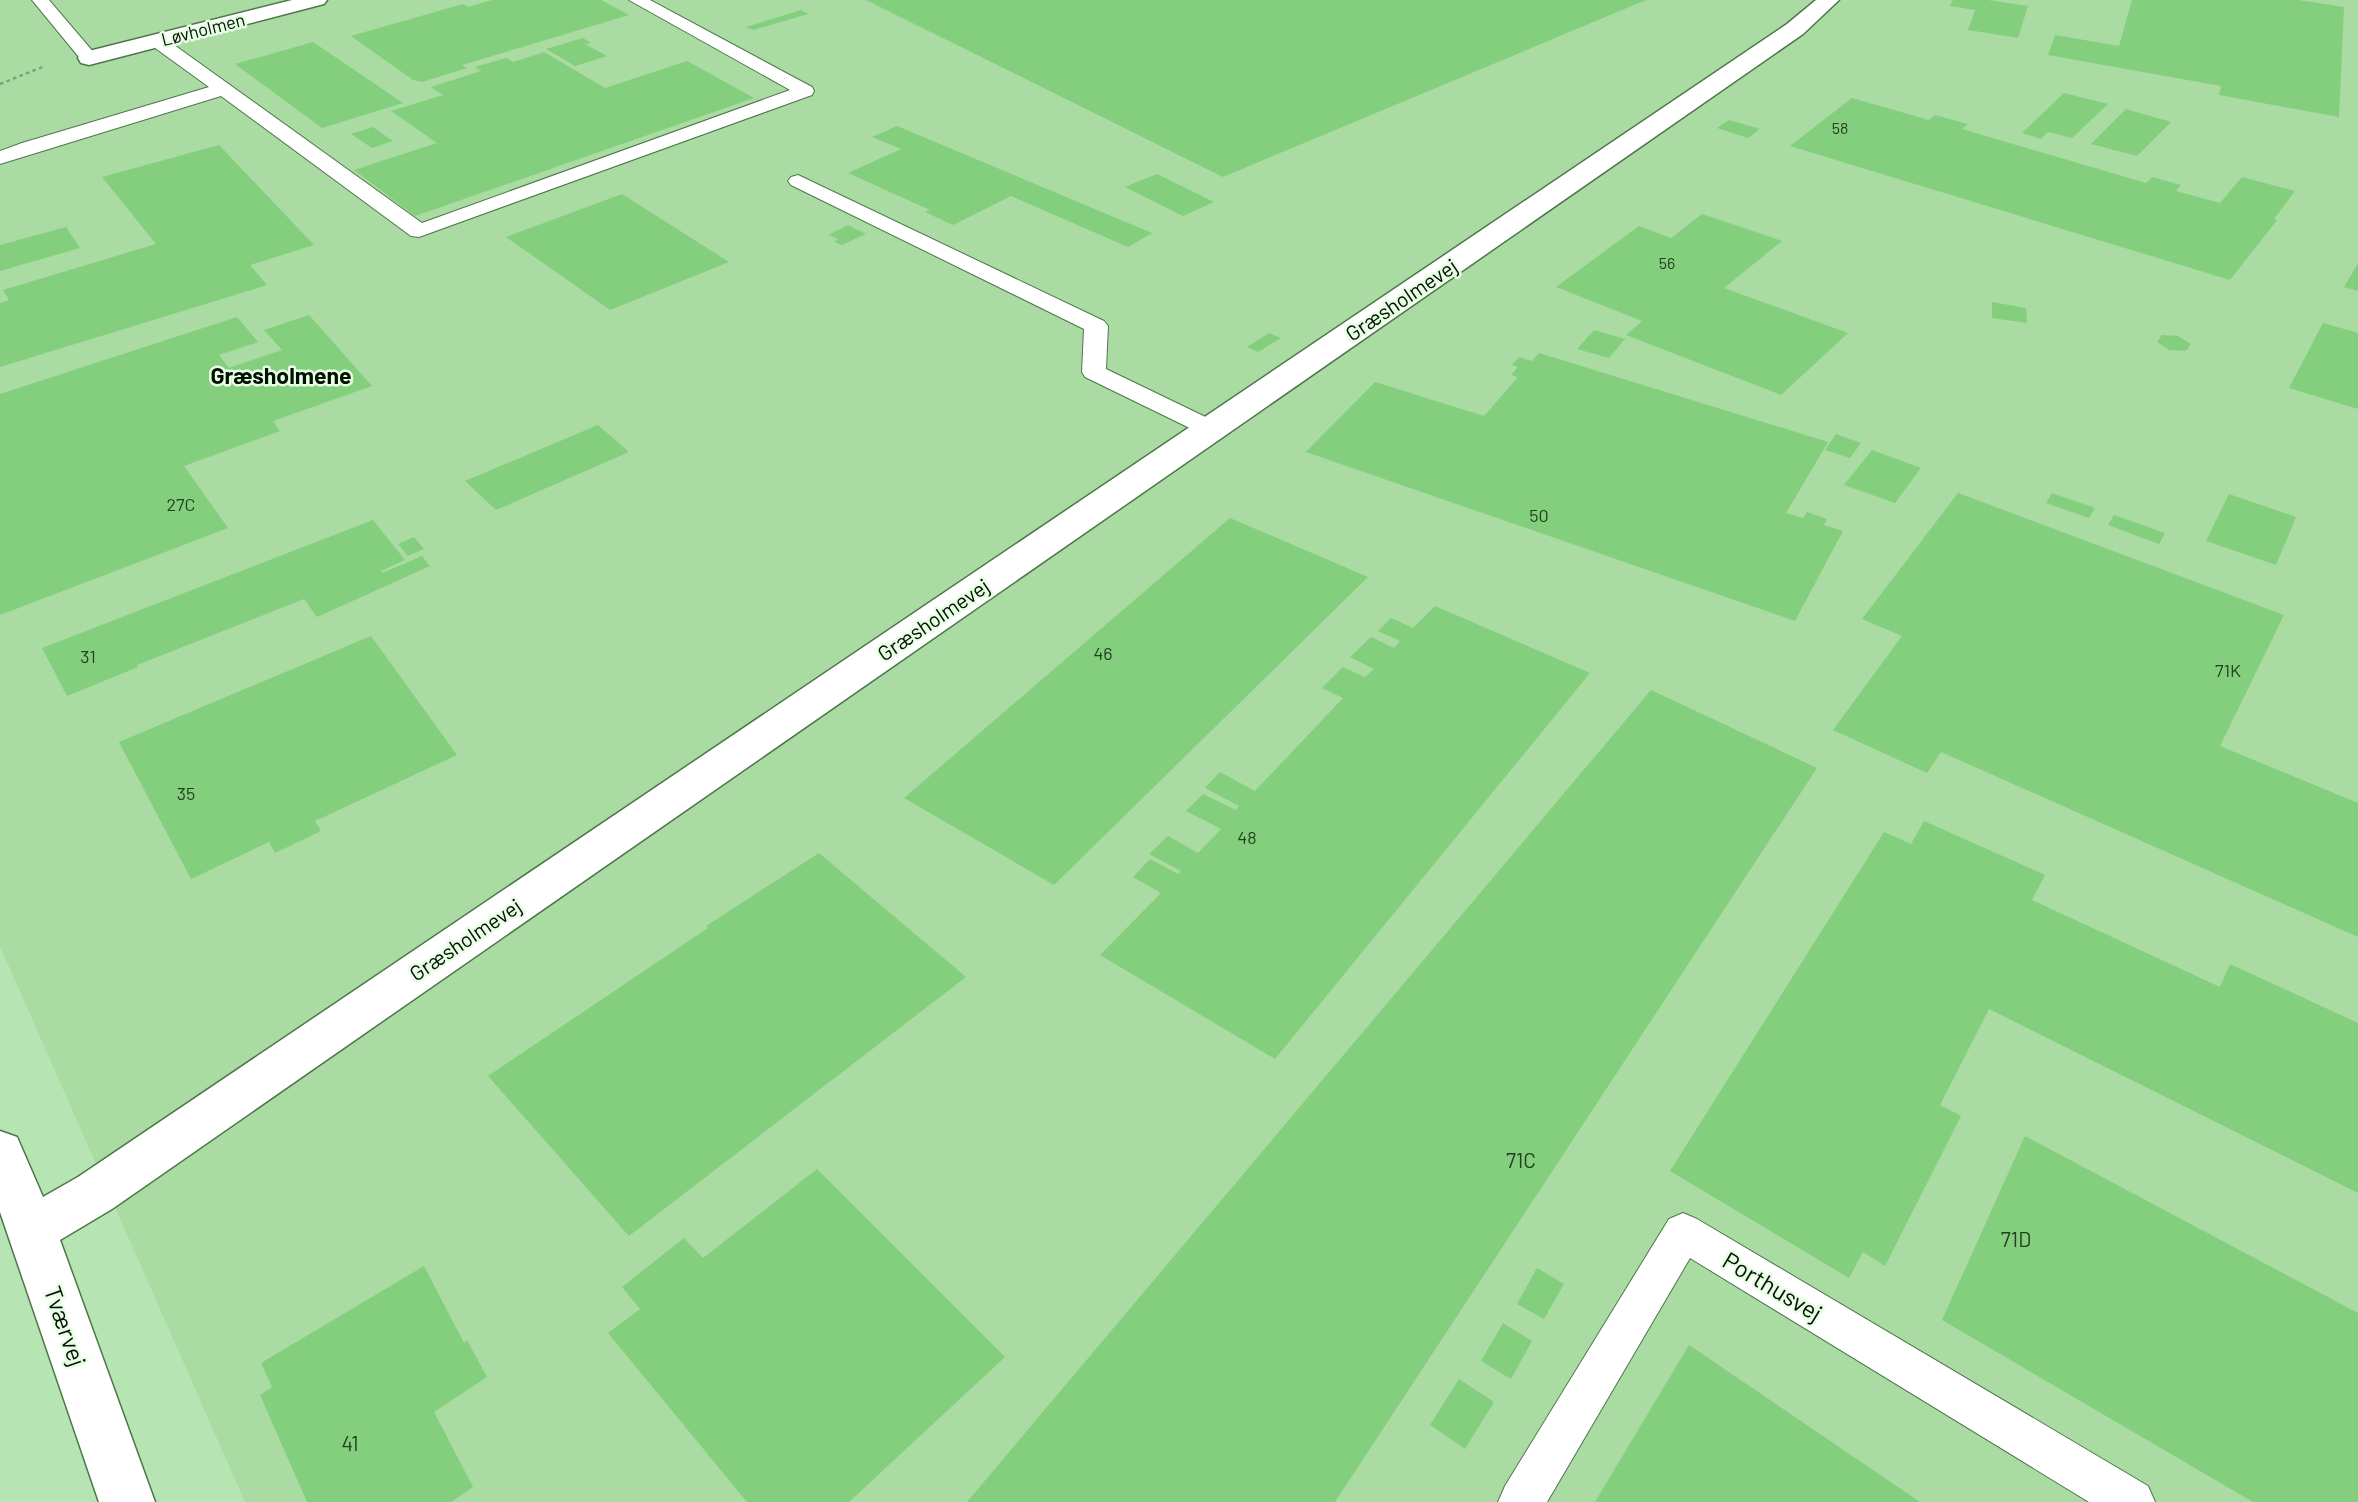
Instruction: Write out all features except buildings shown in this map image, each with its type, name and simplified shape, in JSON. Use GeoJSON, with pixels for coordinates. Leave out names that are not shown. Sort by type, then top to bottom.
{"type":"FeatureCollection","features":[{"type":"Feature","properties":{"kind":"street","name":"Løvholmen"},"geometry":{"type":"LineString","coordinates":[[89,58],[317,0]]}},
{"type":"Feature","properties":{"kind":"street","name":"Græsholmevej"},"geometry":{"type":"LineString","coordinates":[[32,1230],[95,1193],[1795,29],[1829,0]]}},
{"type":"Feature","properties":{"kind":"street","name":"Tværvej"},"geometry":{"type":"LineString","coordinates":[[0,1152],[32,1230],[127,1502]]}},
{"type":"Feature","properties":{"kind":"lane"},"geometry":{"type":"LineString","coordinates":[[40,0],[89,58]]}},
{"type":"Feature","properties":{"kind":"lane"},"geometry":{"type":"LineString","coordinates":[[157,41],[419,231],[804,91],[637,0]]}},
{"type":"Feature","properties":{"kind":"lane"},"geometry":{"type":"LineString","coordinates":[[0,158],[224,89]]}},
{"type":"Feature","properties":{"kind":"lane"},"geometry":{"type":"LineString","coordinates":[[798,181],[1096,326],[1094,372],[1211,429]]}},
{"type":"Feature","properties":{"kind":"lane","name":"Porthusvej"},"geometry":{"type":"LineString","coordinates":[[1521,1502],[1683,1232],[2132,1502]]}},
{"type":"Feature","properties":{"kind":"shaded area"},"geometry":{"type":"Polygon","coordinates":[[[0,0],[2358,0],[2358,1502],[245,1502],[0,946],[0,0]]]}},
{"type":"Feature","properties":{"kind":"district","name":"Græsholmene"},"geometry":{"type":"Point","coordinates":[281,375]}}]}
